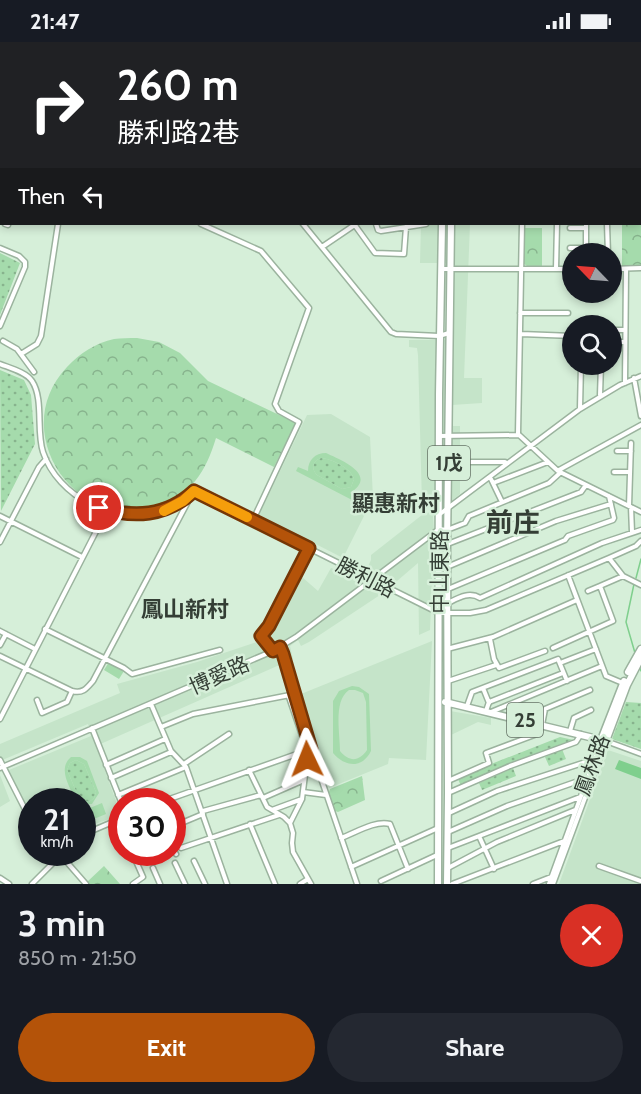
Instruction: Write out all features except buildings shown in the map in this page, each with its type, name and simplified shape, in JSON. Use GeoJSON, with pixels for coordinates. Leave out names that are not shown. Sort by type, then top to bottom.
{"type":"FeatureCollection","features":[{"type":"Feature","properties":{"kind":"main road","name":"中山東路"},"geometry":{"type":"LineString","coordinates":[[438,884],[439,336],[442,225]]}},
{"type":"Feature","properties":{"kind":"main road","name":"中山東路"},"geometry":{"type":"LineString","coordinates":[[447,884],[447,530],[451,225]]}},
{"type":"Feature","properties":{"kind":"main road","name":"鳳林路"},"geometry":{"type":"LineString","coordinates":[[604,741],[641,649]]}},
{"type":"Feature","properties":{"kind":"main road","name":"鳳林路"},"geometry":{"type":"LineString","coordinates":[[625,684],[641,658]]}},
{"type":"Feature","properties":{"kind":"main road","name":"25"},"geometry":{"type":"LineString","coordinates":[[439,701],[488,711],[604,741]]}},
{"type":"Feature","properties":{"kind":"street"},"geometry":{"type":"LineString","coordinates":[[21,354],[37,344],[41,336],[58,225]]}},
{"type":"Feature","properties":{"kind":"street"},"geometry":{"type":"LineString","coordinates":[[203,225],[261,251],[309,308],[274,404],[279,411],[299,422],[253,520]]}},
{"type":"Feature","properties":{"kind":"street"},"geometry":{"type":"LineString","coordinates":[[304,225],[391,332],[439,336],[449,333]]}},
{"type":"Feature","properties":{"kind":"street"},"geometry":{"type":"LineString","coordinates":[[322,247],[354,225]]}},
{"type":"Feature","properties":{"kind":"street"},"geometry":{"type":"LineString","coordinates":[[356,225],[372,251],[379,254],[404,254],[403,226],[379,231],[376,225]]}},
{"type":"Feature","properties":{"kind":"street"},"geometry":{"type":"LineString","coordinates":[[522,225],[519,435],[560,471],[641,512]]}},
{"type":"Feature","properties":{"kind":"street"},"geometry":{"type":"LineString","coordinates":[[555,269],[557,225]]}},
{"type":"Feature","properties":{"kind":"street"},"geometry":{"type":"LineString","coordinates":[[608,225],[608,243]]}},
{"type":"Feature","properties":{"kind":"street"},"geometry":{"type":"LineString","coordinates":[[570,228],[586,226],[586,243]]}},
{"type":"Feature","properties":{"kind":"street"},"geometry":{"type":"LineString","coordinates":[[0,248],[19,256],[25,262],[25,267],[0,326]]}},
{"type":"Feature","properties":{"kind":"street"},"geometry":{"type":"LineString","coordinates":[[622,268],[641,268]]}},
{"type":"Feature","properties":{"kind":"street"},"geometry":{"type":"LineString","coordinates":[[625,383],[626,268]]}},
{"type":"Feature","properties":{"kind":"street"},"geometry":{"type":"LineString","coordinates":[[441,269],[562,269]]}},
{"type":"Feature","properties":{"kind":"street"},"geometry":{"type":"LineString","coordinates":[[520,312],[568,313]]}},
{"type":"Feature","properties":{"kind":"street"},"geometry":{"type":"LineString","coordinates":[[521,334],[562,336]]}},
{"type":"Feature","properties":{"kind":"street"},"geometry":{"type":"LineString","coordinates":[[3,341],[17,349],[34,372]]}},
{"type":"Feature","properties":{"kind":"street"},"geometry":{"type":"LineString","coordinates":[[0,364],[23,374],[33,382],[38,398],[39,430],[46,459],[56,475],[72,492],[88,503],[107,510],[135,515],[160,512],[183,501],[194,491]]}},
{"type":"Feature","properties":{"kind":"street"},"geometry":{"type":"LineString","coordinates":[[580,409],[581,375]]}},
{"type":"Feature","properties":{"kind":"street"},"geometry":{"type":"LineString","coordinates":[[600,396],[601,375]]}},
{"type":"Feature","properties":{"kind":"street"},"geometry":{"type":"LineString","coordinates":[[439,515],[580,409],[600,396],[641,376]]}},
{"type":"Feature","properties":{"kind":"street"},"geometry":{"type":"LineString","coordinates":[[634,378],[641,416]]}},
{"type":"Feature","properties":{"kind":"street"},"geometry":{"type":"LineString","coordinates":[[439,529],[447,530],[465,523],[469,516],[549,483],[560,471],[641,425]]}},
{"type":"Feature","properties":{"kind":"street"},"geometry":{"type":"LineString","coordinates":[[439,436],[519,435]]}},
{"type":"Feature","properties":{"kind":"street"},"geometry":{"type":"LineString","coordinates":[[631,443],[632,532]]}},
{"type":"Feature","properties":{"kind":"street"},"geometry":{"type":"LineString","coordinates":[[616,451],[631,451]]}},
{"type":"Feature","properties":{"kind":"street"},"geometry":{"type":"LineString","coordinates":[[0,543],[39,467],[46,459]]}},
{"type":"Feature","properties":{"kind":"street"},"geometry":{"type":"LineString","coordinates":[[449,462],[507,462]]}},
{"type":"Feature","properties":{"kind":"street"},"geometry":{"type":"LineString","coordinates":[[493,483],[548,462]]}},
{"type":"Feature","properties":{"kind":"street"},"geometry":{"type":"LineString","coordinates":[[614,472],[630,472]]}},
{"type":"Feature","properties":{"kind":"street"},"geometry":{"type":"LineString","coordinates":[[490,477],[502,502]]}},
{"type":"Feature","properties":{"kind":"street"},"geometry":{"type":"LineString","coordinates":[[439,545],[447,546],[581,492],[586,485]]}},
{"type":"Feature","properties":{"kind":"street"},"geometry":{"type":"LineString","coordinates":[[0,656],[72,691],[78,693],[86,689],[93,681],[194,491]]}},
{"type":"Feature","properties":{"kind":"street","name":"勝利路"},"geometry":{"type":"LineString","coordinates":[[194,491],[439,613],[486,610],[636,546],[641,541]]}},
{"type":"Feature","properties":{"kind":"street"},"geometry":{"type":"LineString","coordinates":[[448,589],[565,540],[568,536],[613,520],[609,496]]}},
{"type":"Feature","properties":{"kind":"street"},"geometry":{"type":"LineString","coordinates":[[447,567],[556,521],[611,504]]}},
{"type":"Feature","properties":{"kind":"street"},"geometry":{"type":"LineString","coordinates":[[0,717],[107,510]]}},
{"type":"Feature","properties":{"kind":"street"},"geometry":{"type":"LineString","coordinates":[[0,516],[82,557]]}},
{"type":"Feature","properties":{"kind":"street","name":"博愛路"},"geometry":{"type":"LineString","coordinates":[[2,767],[273,651],[296,637],[439,529]]}},
{"type":"Feature","properties":{"kind":"street"},"geometry":{"type":"LineString","coordinates":[[448,603],[465,596],[473,595],[480,598],[602,543],[641,530]]}},
{"type":"Feature","properties":{"kind":"street"},"geometry":{"type":"LineString","coordinates":[[273,651],[261,636],[269,626],[309,548]]}},
{"type":"Feature","properties":{"kind":"street"},"geometry":{"type":"LineString","coordinates":[[609,558],[623,576],[641,585]]}},
{"type":"Feature","properties":{"kind":"street"},"geometry":{"type":"LineString","coordinates":[[568,575],[606,676],[625,684]]}},
{"type":"Feature","properties":{"kind":"street"},"geometry":{"type":"LineString","coordinates":[[588,591],[623,576]]}},
{"type":"Feature","properties":{"kind":"street"},"geometry":{"type":"LineString","coordinates":[[553,648],[613,621],[600,586]]}},
{"type":"Feature","properties":{"kind":"street"},"geometry":{"type":"LineString","coordinates":[[447,649],[490,639],[577,600]]}},
{"type":"Feature","properties":{"kind":"street"},"geometry":{"type":"LineString","coordinates":[[45,629],[132,674],[220,650]]}},
{"type":"Feature","properties":{"kind":"street"},"geometry":{"type":"LineString","coordinates":[[0,631],[35,649]]}},
{"type":"Feature","properties":{"kind":"street"},"geometry":{"type":"LineString","coordinates":[[0,645],[6,634]]}},
{"type":"Feature","properties":{"kind":"street"},"geometry":{"type":"LineString","coordinates":[[490,639],[496,665],[501,668],[545,651]]}},
{"type":"Feature","properties":{"kind":"street"},"geometry":{"type":"LineString","coordinates":[[280,647],[309,749],[302,799],[290,823]]}},
{"type":"Feature","properties":{"kind":"street"},"geometry":{"type":"LineString","coordinates":[[467,706],[471,693],[596,649]]}},
{"type":"Feature","properties":{"kind":"street"},"geometry":{"type":"LineString","coordinates":[[559,661],[567,681]]}},
{"type":"Feature","properties":{"kind":"street"},"geometry":{"type":"LineString","coordinates":[[447,681],[496,665]]}},
{"type":"Feature","properties":{"kind":"street"},"geometry":{"type":"LineString","coordinates":[[483,688],[489,703],[488,711],[602,666]]}},
{"type":"Feature","properties":{"kind":"street"},"geometry":{"type":"LineString","coordinates":[[489,703],[563,673]]}},
{"type":"Feature","properties":{"kind":"street"},"geometry":{"type":"LineString","coordinates":[[448,781],[489,763],[486,753],[537,734],[547,708],[590,690]]}},
{"type":"Feature","properties":{"kind":"street"},"geometry":{"type":"LineString","coordinates":[[37,700],[42,713],[67,702],[72,691]]}},
{"type":"Feature","properties":{"kind":"street"},"geometry":{"type":"LineString","coordinates":[[161,727],[193,714],[295,694]]}},
{"type":"Feature","properties":{"kind":"street"},"geometry":{"type":"LineString","coordinates":[[289,697],[357,884]]}},
{"type":"Feature","properties":{"kind":"street"},"geometry":{"type":"LineString","coordinates":[[151,704],[171,752],[185,765],[226,884]]}},
{"type":"Feature","properties":{"kind":"street"},"geometry":{"type":"LineString","coordinates":[[570,731],[574,718],[591,710]]}},
{"type":"Feature","properties":{"kind":"street"},"geometry":{"type":"LineString","coordinates":[[92,728],[115,788]]}},
{"type":"Feature","properties":{"kind":"street"},"geometry":{"type":"LineString","coordinates":[[134,788],[185,765],[229,734]]}},
{"type":"Feature","properties":{"kind":"street"},"geometry":{"type":"LineString","coordinates":[[448,793],[510,766],[576,742],[581,734]]}},
{"type":"Feature","properties":{"kind":"street"},"geometry":{"type":"LineString","coordinates":[[106,765],[165,738]]}},
{"type":"Feature","properties":{"kind":"street"},"geometry":{"type":"LineString","coordinates":[[604,741],[641,754]]}},
{"type":"Feature","properties":{"kind":"street","name":"鳳林路"},"geometry":{"type":"LineString","coordinates":[[551,884],[580,797],[604,741]]}},
{"type":"Feature","properties":{"kind":"street","name":"鳳林路"},"geometry":{"type":"LineString","coordinates":[[551,884],[604,741]]}},
{"type":"Feature","properties":{"kind":"street"},"geometry":{"type":"LineString","coordinates":[[186,792],[309,749]]}},
{"type":"Feature","properties":{"kind":"street"},"geometry":{"type":"LineString","coordinates":[[111,778],[171,752]]}},
{"type":"Feature","properties":{"kind":"street"},"geometry":{"type":"LineString","coordinates":[[448,813],[497,791],[595,759]]}},
{"type":"Feature","properties":{"kind":"street"},"geometry":{"type":"LineString","coordinates":[[0,760],[18,797]]}},
{"type":"Feature","properties":{"kind":"street"},"geometry":{"type":"LineString","coordinates":[[249,771],[271,810],[290,823],[293,833],[293,852],[311,884]]}},
{"type":"Feature","properties":{"kind":"street"},"geometry":{"type":"LineString","coordinates":[[448,832],[507,806],[588,778]]}},
{"type":"Feature","properties":{"kind":"street"},"geometry":{"type":"LineString","coordinates":[[186,820],[203,812],[262,797],[304,780]]}},
{"type":"Feature","properties":{"kind":"street"},"geometry":{"type":"LineString","coordinates":[[303,792],[326,795]]}},
{"type":"Feature","properties":{"kind":"street"},"geometry":{"type":"LineString","coordinates":[[447,848],[580,797]]}},
{"type":"Feature","properties":{"kind":"street"},"geometry":{"type":"LineString","coordinates":[[271,810],[302,799]]}},
{"type":"Feature","properties":{"kind":"street"},"geometry":{"type":"LineString","coordinates":[[447,868],[485,848],[576,810]]}},
{"type":"Feature","properties":{"kind":"street"},"geometry":{"type":"LineString","coordinates":[[186,846],[279,815]]}},
{"type":"Feature","properties":{"kind":"street"},"geometry":{"type":"LineString","coordinates":[[341,838],[380,823],[390,824],[408,869]]}},
{"type":"Feature","properties":{"kind":"street"},"geometry":{"type":"LineString","coordinates":[[250,824],[275,884]]}},
{"type":"Feature","properties":{"kind":"street"},"geometry":{"type":"LineString","coordinates":[[351,867],[438,827]]}},
{"type":"Feature","properties":{"kind":"street"},"geometry":{"type":"LineString","coordinates":[[479,836],[494,869]]}},
{"type":"Feature","properties":{"kind":"street"},"geometry":{"type":"LineString","coordinates":[[452,884],[564,841]]}},
{"type":"Feature","properties":{"kind":"street"},"geometry":{"type":"LineString","coordinates":[[381,881],[438,854]]}},
{"type":"Feature","properties":{"kind":"street"},"geometry":{"type":"LineString","coordinates":[[194,861],[205,884]]}},
{"type":"Feature","properties":{"kind":"street"},"geometry":{"type":"LineString","coordinates":[[32,884],[49,866]]}},
{"type":"Feature","properties":{"kind":"street"},"geometry":{"type":"LineString","coordinates":[[71,866],[83,883]]}},
{"type":"Feature","properties":{"kind":"street"},"geometry":{"type":"LineString","coordinates":[[134,884],[143,877],[138,866]]}},
{"type":"Feature","properties":{"kind":"street"},"geometry":{"type":"LineString","coordinates":[[176,866],[185,884]]}},
{"type":"Feature","properties":{"kind":"street"},"geometry":{"type":"LineString","coordinates":[[599,866],[641,881]]}},
{"type":"Feature","properties":{"kind":"street"},"geometry":{"type":"LineString","coordinates":[[153,868],[160,884]]}},
{"type":"Feature","properties":{"kind":"street"},"geometry":{"type":"LineString","coordinates":[[533,884],[552,877]]}},
{"type":"Feature","properties":{"kind":"street"},"geometry":{"type":"LineString","coordinates":[[0,878],[9,884]]}},
{"type":"Feature","properties":{"kind":"street"},"geometry":{"type":"LineString","coordinates":[[300,884],[308,879]]}},
{"type":"Feature","properties":{"kind":"shaded area"},"geometry":{"type":"Polygon","coordinates":[[[421,225],[470,225],[464,378],[482,378],[482,403],[452,405],[452,426],[460,426],[460,494],[433,516],[430,630],[419,635],[418,563],[383,593],[309,642],[301,646],[298,640],[290,646],[293,659],[96,746],[111,788],[108,788],[108,819],[96,824],[96,788],[18,789],[9,770],[91,736],[88,724],[0,761],[0,744],[120,693],[117,684],[197,662],[260,641],[270,630],[292,588],[302,577],[318,591],[331,568],[362,579],[371,555],[422,515],[432,511],[432,504],[422,504],[418,355],[417,348],[409,347],[409,340],[451,340],[452,263],[420,263],[421,225]]]}},
{"type":"Feature","properties":{"kind":"shaded area"},"geometry":{"type":"Polygon","coordinates":[[[331,414],[370,437],[373,498],[343,558],[259,515],[307,415],[331,414]]]}},
{"type":"Feature","properties":{"kind":"shaded area"},"geometry":{"type":"Polygon","coordinates":[[[432,641],[426,760],[389,758],[388,764],[329,788],[318,760],[301,694],[432,641]]]}},
{"type":"Feature","properties":{"kind":"shaded area"},"geometry":{"type":"Polygon","coordinates":[[[450,711],[491,718],[491,725],[478,722],[451,735],[450,711]]]}},
{"type":"Feature","properties":{"kind":"shaded area"},"geometry":{"type":"Polygon","coordinates":[[[608,750],[641,761],[641,884],[559,884],[608,750]]]}},
{"type":"Feature","properties":{"kind":"shaded area"},"geometry":{"type":"Polygon","coordinates":[[[619,760],[641,768],[641,779],[615,769],[619,760]]]}},
{"type":"Feature","properties":{"kind":"shaded area"},"geometry":{"type":"Polygon","coordinates":[[[0,775],[10,801],[0,807],[0,775]]]}},
{"type":"Feature","properties":{"kind":"green space"},"geometry":{"type":"Polygon","coordinates":[[[622,225],[641,225],[641,266],[622,266],[622,225]]]}},
{"type":"Feature","properties":{"kind":"green space"},"geometry":{"type":"Polygon","coordinates":[[[523,228],[542,228],[542,267],[527,266],[523,263],[523,228]]]}},
{"type":"Feature","properties":{"kind":"green space"},"geometry":{"type":"Polygon","coordinates":[[[0,253],[20,263],[0,315],[0,253]]]}},
{"type":"Feature","properties":{"kind":"green space"},"geometry":{"type":"Polygon","coordinates":[[[137,338],[159,342],[180,353],[208,381],[296,423],[274,467],[216,438],[207,461],[195,481],[179,496],[156,507],[126,511],[99,505],[76,490],[58,470],[47,446],[44,419],[50,392],[67,367],[89,349],[114,339],[137,338]]]}},
{"type":"Feature","properties":{"kind":"green space"},"geometry":{"type":"Polygon","coordinates":[[[0,370],[24,380],[31,395],[35,444],[1,511],[0,370]]]}},
{"type":"Feature","properties":{"kind":"green space"},"geometry":{"type":"Polygon","coordinates":[[[322,453],[348,464],[359,474],[361,480],[350,493],[357,497],[354,501],[296,471],[298,467],[308,471],[311,460],[322,453]],[[318,459],[313,465],[317,475],[342,489],[351,487],[354,479],[349,471],[325,459],[318,459]]]}},
{"type":"Feature","properties":{"kind":"green space"},"geometry":{"type":"Polygon","coordinates":[[[321,458],[335,462],[349,471],[354,479],[351,487],[342,489],[317,475],[313,465],[321,458]]]}},
{"type":"Feature","properties":{"kind":"green space"},"geometry":{"type":"Polygon","coordinates":[[[109,662],[124,671],[119,679],[104,670],[109,662]]]}},
{"type":"Feature","properties":{"kind":"green space"},"geometry":{"type":"Polygon","coordinates":[[[352,686],[359,687],[369,694],[371,751],[363,761],[358,763],[343,761],[333,753],[333,701],[339,691],[352,686]],[[349,690],[344,695],[338,718],[340,751],[350,759],[361,757],[367,750],[366,702],[363,693],[349,690]]]}},
{"type":"Feature","properties":{"kind":"green space"},"geometry":{"type":"Polygon","coordinates":[[[626,702],[641,703],[641,749],[612,739],[626,702]]]}},
{"type":"Feature","properties":{"kind":"green space"},"geometry":{"type":"Polygon","coordinates":[[[560,737],[574,740],[515,762],[461,786],[458,779],[560,737]]]}},
{"type":"Feature","properties":{"kind":"green space"},"geometry":{"type":"Polygon","coordinates":[[[562,749],[566,759],[549,766],[545,757],[562,749]]]}},
{"type":"Feature","properties":{"kind":"green space"},"geometry":{"type":"Polygon","coordinates":[[[71,757],[80,757],[87,761],[99,793],[96,798],[96,788],[84,764],[76,760],[70,763],[67,770],[75,788],[70,788],[65,767],[71,757]]]}},
{"type":"Feature","properties":{"kind":"green space"},"geometry":{"type":"Polygon","coordinates":[[[76,760],[84,764],[94,788],[75,788],[67,770],[70,763],[76,760]]]}},
{"type":"Feature","properties":{"kind":"green space"},"geometry":{"type":"Polygon","coordinates":[[[513,768],[516,776],[482,790],[479,783],[513,768]]]}},
{"type":"Feature","properties":{"kind":"green space"},"geometry":{"type":"Polygon","coordinates":[[[362,776],[365,800],[338,812],[335,811],[328,794],[330,789],[362,776]]]}},
{"type":"Feature","properties":{"kind":"green space"},"geometry":{"type":"Polygon","coordinates":[[[102,803],[106,814],[96,818],[96,805],[102,803]]]}},
{"type":"Feature","properties":{"kind":"green space"},"geometry":{"type":"Polygon","coordinates":[[[104,866],[120,884],[89,884],[87,882],[104,866]]]}},
{"type":"Feature","properties":{"kind":"waterway"},"geometry":{"type":"LineString","coordinates":[[636,578],[641,559]]}},
{"type":"Feature","properties":{"kind":"waterway"},"geometry":{"type":"LineString","coordinates":[[634,584],[626,622],[635,653]]}},
{"type":"Feature","properties":{"kind":"waterway"},"geometry":{"type":"LineString","coordinates":[[639,666],[641,671]]}},
{"type":"Feature","properties":{"kind":"slow traffic"},"geometry":{"type":"LineString","coordinates":[[164,511],[183,501],[194,491],[247,517]]}},
{"type":"Feature","properties":{"kind":"district","name":"顯惠新村"},"geometry":{"type":"Point","coordinates":[396,503]}},
{"type":"Feature","properties":{"kind":"district","name":"前庄"},"geometry":{"type":"Point","coordinates":[513,522]}},
{"type":"Feature","properties":{"kind":"district","name":"鳳山新村"},"geometry":{"type":"Point","coordinates":[185,609]}},
{"type":"Feature","properties":{"kind":"route"},"geometry":{"type":"LineString","coordinates":[[99,508],[135,515],[150,514],[170,508],[183,501],[194,491],[309,548],[269,626],[261,636],[273,651],[280,647],[283,654],[311,749],[307,750],[307,759]]}}]}
